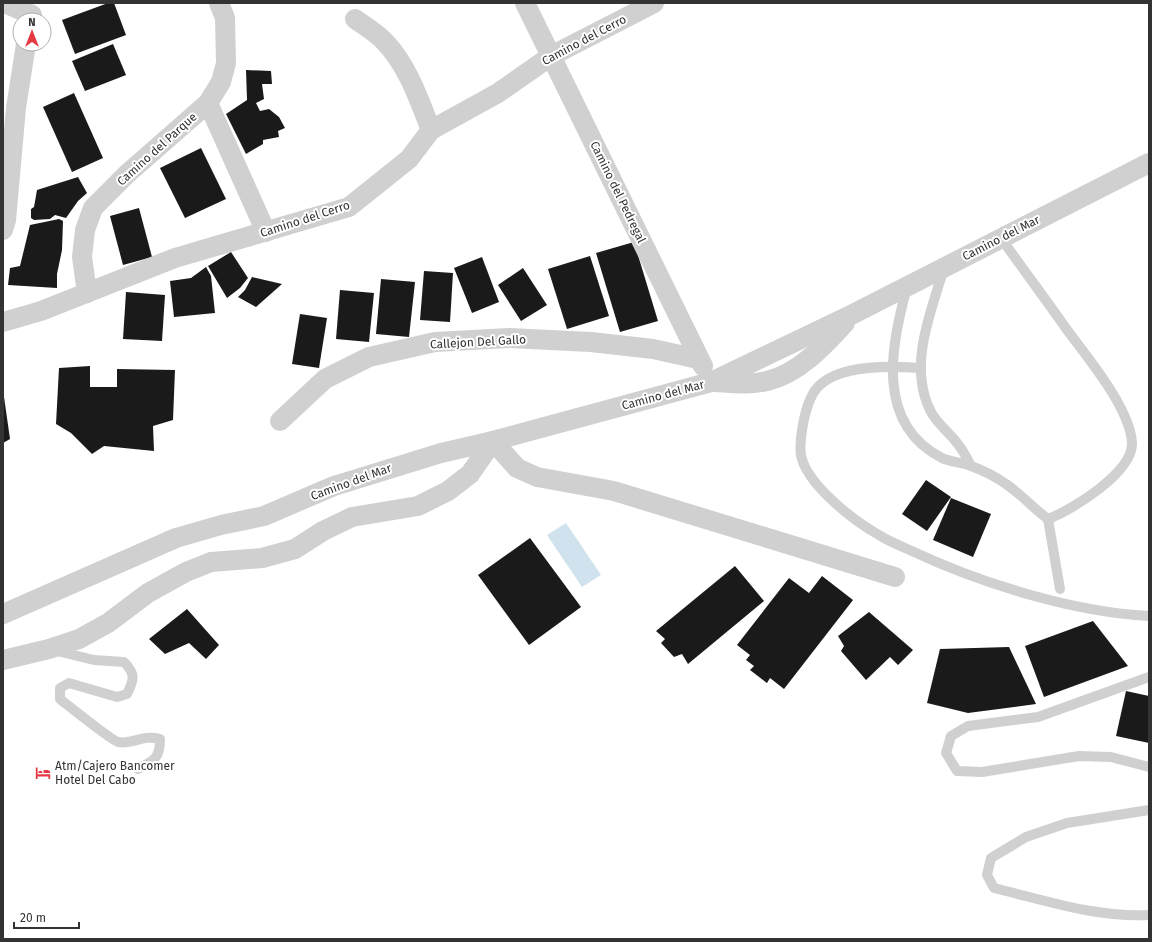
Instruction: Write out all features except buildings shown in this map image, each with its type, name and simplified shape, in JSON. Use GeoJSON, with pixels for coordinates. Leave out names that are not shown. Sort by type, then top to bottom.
{"type":"FeatureCollection","features":[{"type":"Feature","properties":{"kind":"street"},"geometry":{"type":"LineString","coordinates":[[5,3],[30,12]]}},
{"type":"Feature","properties":{"kind":"street","name":"Camino del Parque"},"geometry":{"type":"LineString","coordinates":[[87,293],[82,257],[85,230],[93,208],[127,174],[208,103],[220,82],[226,63],[224,18],[219,3]]}},
{"type":"Feature","properties":{"kind":"street","name":"Camino del Pedregal"},"geometry":{"type":"LineString","coordinates":[[525,3],[635,224],[698,359],[711,382]]}},
{"type":"Feature","properties":{"kind":"street","name":"Camino del Cerro"},"geometry":{"type":"LineString","coordinates":[[3,322],[41,311],[175,258],[349,207],[409,159],[431,130],[498,92],[551,56],[654,3]]}},
{"type":"Feature","properties":{"kind":"street"},"geometry":{"type":"LineString","coordinates":[[355,19],[385,41],[401,62],[419,99],[431,130]]}},
{"type":"Feature","properties":{"kind":"street"},"geometry":{"type":"LineString","coordinates":[[3,230],[6,220],[16,108],[25,52]]}},
{"type":"Feature","properties":{"kind":"street"},"geometry":{"type":"LineString","coordinates":[[208,103],[266,232]]}},
{"type":"Feature","properties":{"kind":"street","name":"Camino del Mar"},"geometry":{"type":"LineString","coordinates":[[3,614],[176,538],[221,525],[264,516],[334,486],[441,453],[493,441],[711,382],[745,384],[768,381],[793,370],[824,346],[854,314],[1149,163]]}},
{"type":"Feature","properties":{"kind":"street","name":"Callejon Del Gallo"},"geometry":{"type":"LineString","coordinates":[[280,421],[325,379],[369,357],[435,342],[509,338],[591,342],[653,349],[698,359]]}},
{"type":"Feature","properties":{"kind":"street"},"geometry":{"type":"LineString","coordinates":[[3,660],[49,649],[79,639],[108,622],[148,593],[186,572],[211,562],[262,558],[295,549],[323,531],[352,517],[418,506],[448,491],[470,474],[493,441],[517,468],[537,477],[614,491],[895,577]]}},
{"type":"Feature","properties":{"kind":"lane"},"geometry":{"type":"LineString","coordinates":[[1001,238],[1099,373],[1116,400],[1127,424],[1132,443],[1127,458],[1108,483],[1080,503],[1048,519]]}},
{"type":"Feature","properties":{"kind":"lane"},"geometry":{"type":"LineString","coordinates":[[944,268],[924,338],[920,368],[923,389],[930,411],[957,443],[971,466]]}},
{"type":"Feature","properties":{"kind":"lane"},"geometry":{"type":"LineString","coordinates":[[907,287],[898,320],[893,366],[894,392],[903,422],[920,445],[943,459],[971,466],[1006,483],[1048,519],[1060,588]]}},
{"type":"Feature","properties":{"kind":"lane"},"geometry":{"type":"LineString","coordinates":[[920,368],[893,366],[861,369],[838,375],[821,384],[807,404],[801,430],[801,455],[815,483],[840,508],[878,535],[940,564],[1005,588],[1082,607],[1149,616]]}},
{"type":"Feature","properties":{"kind":"lane"},"geometry":{"type":"LineString","coordinates":[[49,649],[94,660],[124,662],[132,670],[133,682],[127,694],[117,697],[69,683],[60,688],[59,693],[60,699],[116,742],[128,742],[149,736],[160,739],[160,750],[156,759],[138,769]]}},
{"type":"Feature","properties":{"kind":"lane"},"geometry":{"type":"LineString","coordinates":[[1149,677],[1038,717],[968,726],[951,736],[946,753],[957,771],[982,772],[1079,756],[1111,757],[1149,767]]}},
{"type":"Feature","properties":{"kind":"lane"},"geometry":{"type":"LineString","coordinates":[[1149,810],[1067,824],[1026,837],[991,858],[987,875],[994,888],[1104,913],[1132,916],[1149,915]]}},
{"type":"Feature","properties":{"kind":"water"},"geometry":{"type":"Polygon","coordinates":[[[566,523],[601,575],[582,587],[547,535],[566,523]]]}},
{"type":"Feature","properties":{"kind":"place","name":"Atm/Cajero Bancomer Hotel Del Cabo"},"geometry":{"type":"Point","coordinates":[43,773]}}]}
